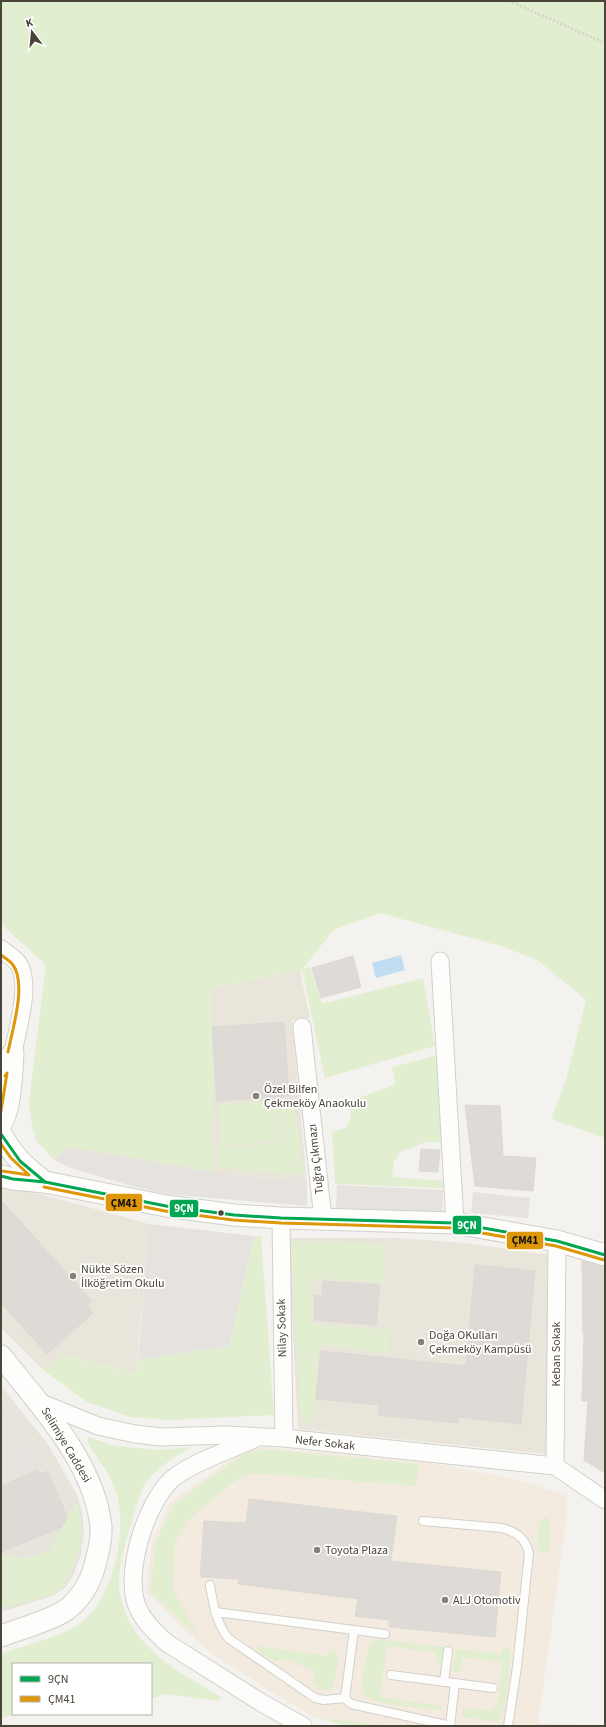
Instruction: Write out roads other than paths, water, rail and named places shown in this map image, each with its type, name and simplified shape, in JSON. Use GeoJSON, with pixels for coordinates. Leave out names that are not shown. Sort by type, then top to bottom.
{"type":"FeatureCollection","features":[{"type":"Feature","properties":{"kind":"street"},"geometry":{"type":"LineString","coordinates":[[1,949],[18,963],[23,976],[24,993],[13,1053],[10,1089],[4,1119],[1,1123]]}},
{"type":"Feature","properties":{"kind":"street"},"geometry":{"type":"LineString","coordinates":[[440,961],[455,1223]]}},
{"type":"Feature","properties":{"kind":"street","name":"Tuğra Çıkmazı"},"geometry":{"type":"LineString","coordinates":[[302,1027],[323,1219]]}},
{"type":"Feature","properties":{"kind":"street"},"geometry":{"type":"LineString","coordinates":[[1,1073],[13,1053]]}},
{"type":"Feature","properties":{"kind":"street"},"geometry":{"type":"LineString","coordinates":[[1,1134],[13,1154],[24,1167],[45,1182]]}},
{"type":"Feature","properties":{"kind":"street"},"geometry":{"type":"LineString","coordinates":[[1,1176],[13,1179],[45,1182],[166,1206],[234,1215],[281,1218],[455,1223],[557,1241],[605,1255]]}},
{"type":"Feature","properties":{"kind":"street","name":"Nilay Sokak"},"geometry":{"type":"LineString","coordinates":[[281,1218],[284,1438]]}},
{"type":"Feature","properties":{"kind":"street","name":"Keban Sokak"},"geometry":{"type":"LineString","coordinates":[[555,1466],[557,1241]]}},
{"type":"Feature","properties":{"kind":"street","name":"Selimiye Caddesi"},"geometry":{"type":"LineString","coordinates":[[1,1356],[39,1402],[67,1443],[90,1482],[99,1511],[101,1528],[100,1545],[92,1575],[82,1596],[62,1613],[1,1636]]}},
{"type":"Feature","properties":{"kind":"street","name":"Nefer Sokak"},"geometry":{"type":"LineString","coordinates":[[39,1402],[98,1426],[117,1431],[162,1437],[226,1435],[256,1438],[284,1438],[555,1466],[605,1500]]}},
{"type":"Feature","properties":{"kind":"street"},"geometry":{"type":"LineString","coordinates":[[256,1438],[193,1466],[173,1478],[160,1493],[149,1512],[143,1527],[136,1561],[134,1593],[137,1606],[145,1620],[167,1643],[262,1703],[303,1726]]}},
{"type":"Feature","properties":{"kind":"lane"},"geometry":{"type":"LineString","coordinates":[[422,1521],[502,1528],[511,1530],[526,1542],[529,1553],[517,1667],[508,1726]]}},
{"type":"Feature","properties":{"kind":"lane"},"geometry":{"type":"LineString","coordinates":[[210,1585],[215,1612],[222,1630],[228,1638],[315,1698],[324,1700],[345,1698]]}},
{"type":"Feature","properties":{"kind":"lane"},"geometry":{"type":"LineString","coordinates":[[215,1612],[385,1634]]}},
{"type":"Feature","properties":{"kind":"lane"},"geometry":{"type":"LineString","coordinates":[[345,1698],[354,1630]]}},
{"type":"Feature","properties":{"kind":"lane"},"geometry":{"type":"LineString","coordinates":[[444,1682],[448,1651]]}},
{"type":"Feature","properties":{"kind":"lane"},"geometry":{"type":"LineString","coordinates":[[391,1675],[493,1688]]}},
{"type":"Feature","properties":{"kind":"lane"},"geometry":{"type":"LineString","coordinates":[[345,1698],[351,1704],[450,1726],[455,1683]]}},
{"type":"Feature","properties":{"kind":"water"},"geometry":{"type":"Polygon","coordinates":[[[401,955],[405,970],[376,978],[372,963],[401,955]]]}},
{"type":"Feature","properties":{"kind":"place","name":"Özel Bilfen Çekmeköy Anaokulu"},"geometry":{"type":"Point","coordinates":[256,1096]}},
{"type":"Feature","properties":{"kind":"place","name":"Nükte Sözen İlköğretim Okulu"},"geometry":{"type":"Point","coordinates":[73,1276]}},
{"type":"Feature","properties":{"kind":"place","name":"Doğa OKulları Çekmeköy Kampüsü"},"geometry":{"type":"Point","coordinates":[421,1342]}},
{"type":"Feature","properties":{"kind":"place","name":"Toyota Plaza"},"geometry":{"type":"Point","coordinates":[317,1550]}},
{"type":"Feature","properties":{"kind":"place","name":"ALJ Otomotiv"},"geometry":{"type":"Point","coordinates":[445,1600]}}]}
